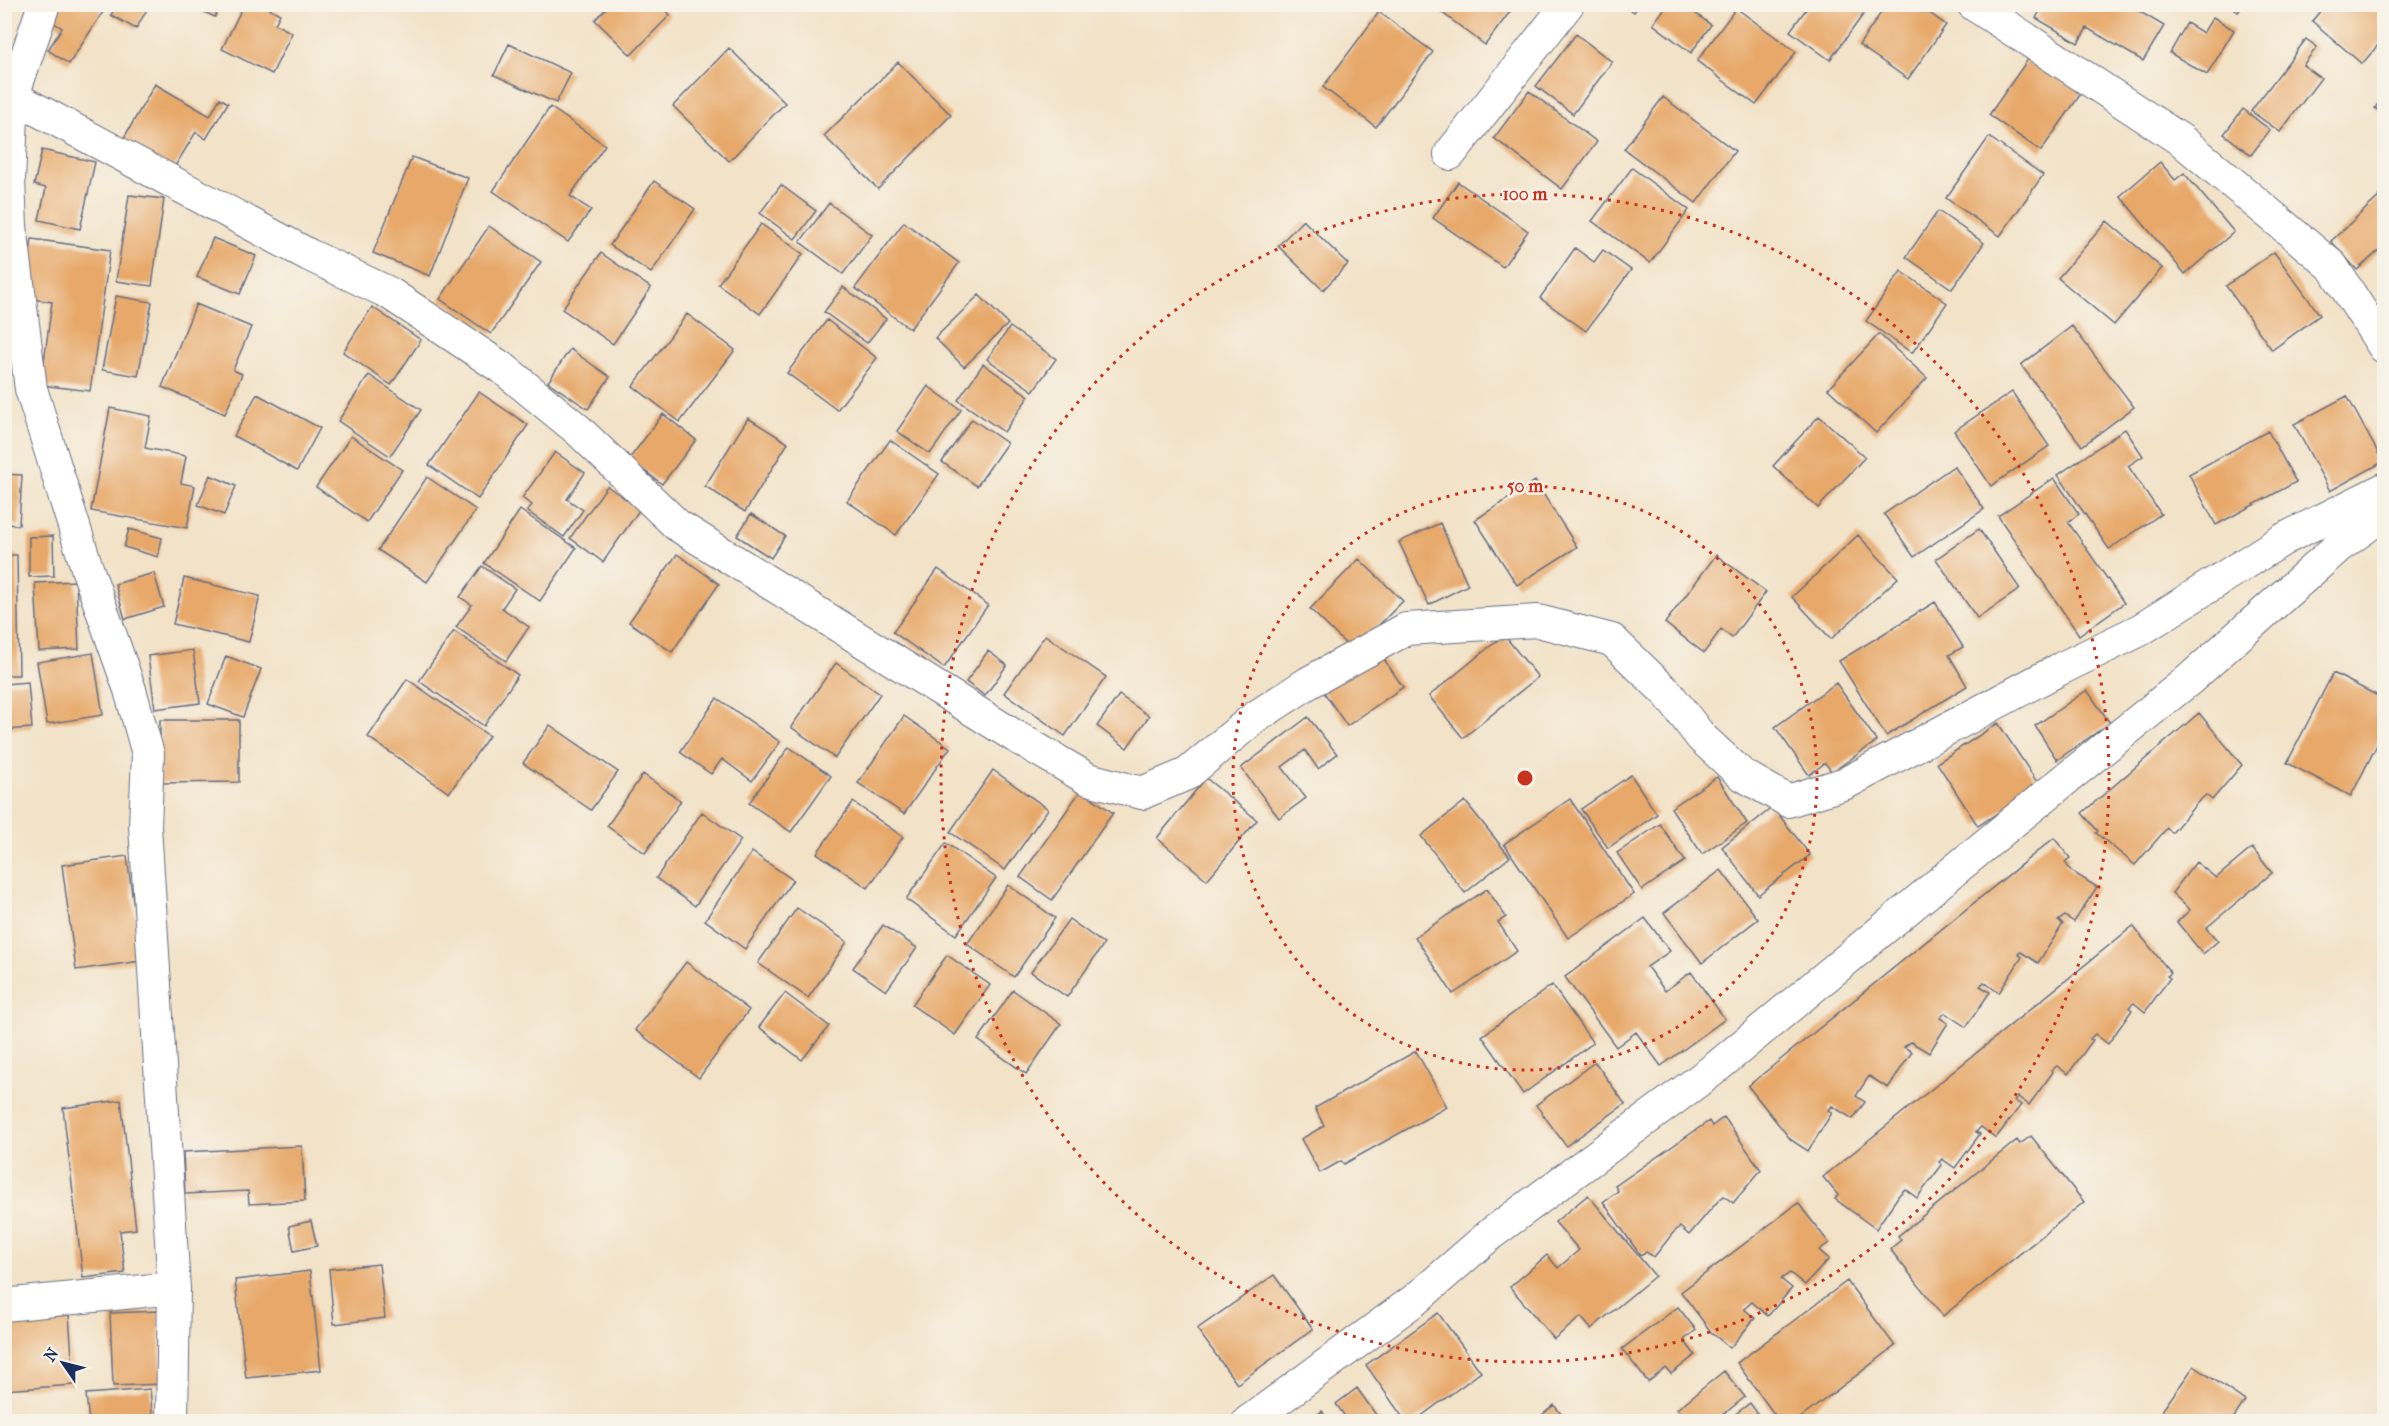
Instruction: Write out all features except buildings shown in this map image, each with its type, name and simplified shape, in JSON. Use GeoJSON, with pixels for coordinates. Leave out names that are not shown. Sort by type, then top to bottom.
{"type":"FeatureCollection","features":[{"type":"Feature","properties":{"kind":"street"},"geometry":{"type":"LineString","coordinates":[[44,4],[9,94],[11,226],[31,389],[88,571],[130,690],[148,754],[145,826],[174,1288],[172,1422]]}},
{"type":"Feature","properties":{"kind":"street"},"geometry":{"type":"LineString","coordinates":[[1450,154],[1568,4]]}},
{"type":"Feature","properties":{"kind":"street"},"geometry":{"type":"LineString","coordinates":[[1983,7],[2181,140],[2297,236],[2332,266],[2385,347]]}},
{"type":"Feature","properties":{"kind":"street"},"geometry":{"type":"LineString","coordinates":[[9,94],[278,238],[389,293],[505,370],[576,429],[676,525],[1013,735],[1088,779],[1142,793],[1187,774],[1254,718],[1299,688],[1406,629],[1538,621],[1612,640],[1668,694],[1701,737],[1741,774],[1788,801],[1846,783],[2058,670],[2140,630],[2284,539],[2385,489]]}},
{"type":"Feature","properties":{"kind":"street"},"geometry":{"type":"LineString","coordinates":[[1248,1422],[1416,1299],[1492,1233],[1713,1070],[2190,679],[2338,546],[2385,514]]}},
{"type":"Feature","properties":{"kind":"street"},"geometry":{"type":"LineString","coordinates":[[4,1305],[174,1288]]}}]}
